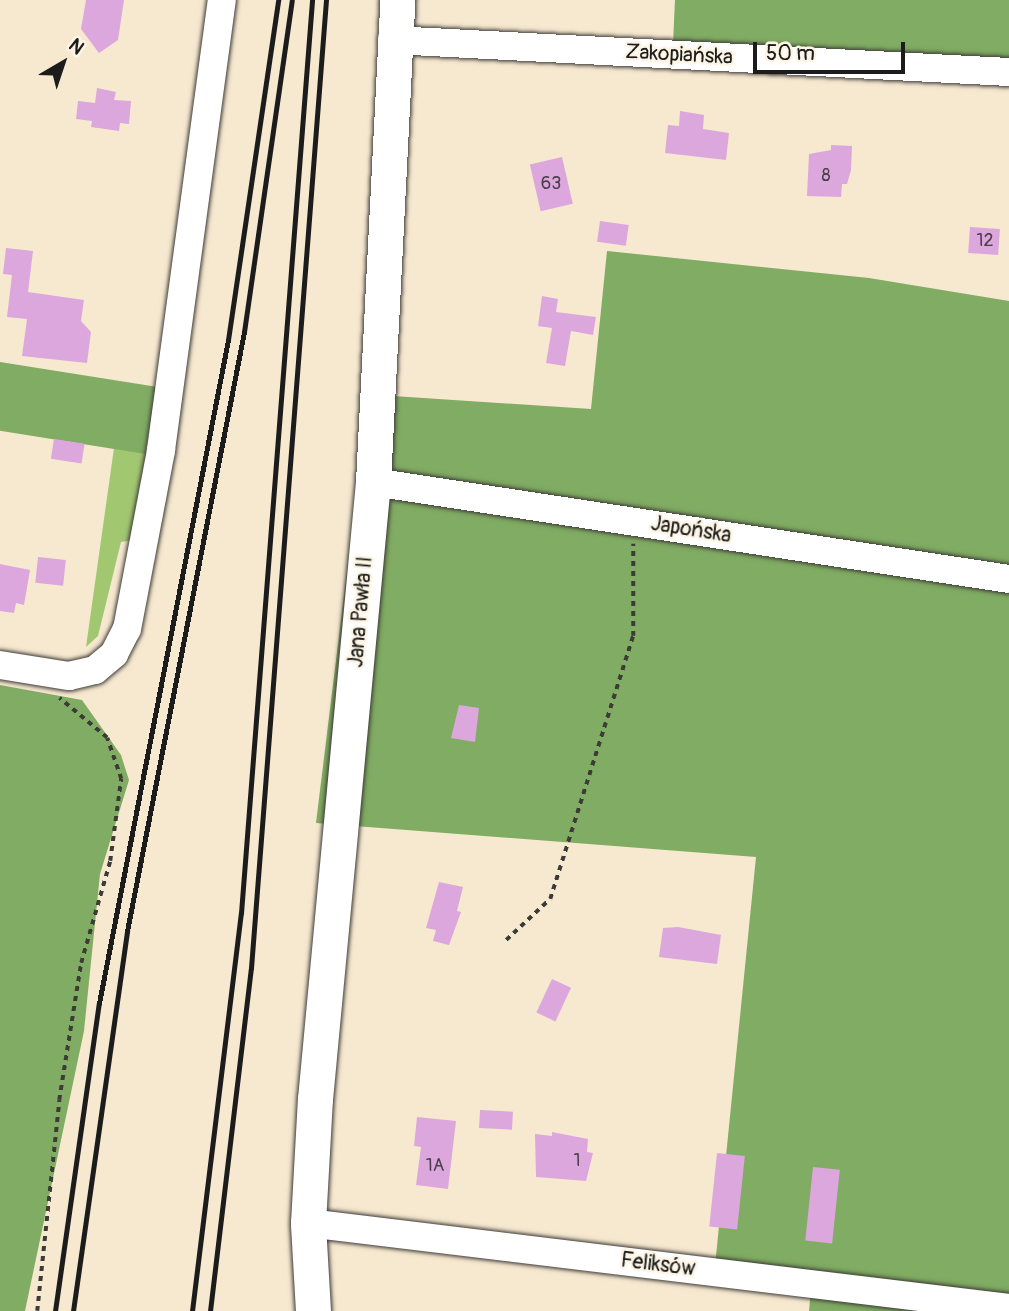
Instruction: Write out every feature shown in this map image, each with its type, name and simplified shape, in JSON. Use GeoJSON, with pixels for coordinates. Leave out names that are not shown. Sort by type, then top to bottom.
{"type":"FeatureCollection","features":[{"type":"Feature","properties":{"kind":"main road","name":"Jana Pawła II"},"geometry":{"type":"LineString","coordinates":[[313,1311],[308,1223],[315,1099],[373,482],[392,40],[397,0]]}},
{"type":"Feature","properties":{"kind":"street"},"geometry":{"type":"LineString","coordinates":[[0,666],[69,677],[95,670],[114,654],[127,629],[161,450],[222,0]]}},
{"type":"Feature","properties":{"kind":"street","name":"Zakopiańska"},"geometry":{"type":"LineString","coordinates":[[392,40],[1009,72]]}},
{"type":"Feature","properties":{"kind":"street","name":"Japońska"},"geometry":{"type":"LineString","coordinates":[[373,482],[1009,579]]}},
{"type":"Feature","properties":{"kind":"street","name":"Feliksów"},"geometry":{"type":"LineString","coordinates":[[308,1223],[1009,1308]]}},
{"type":"Feature","properties":{"kind":"path"},"geometry":{"type":"LineString","coordinates":[[506,940],[550,899],[633,636],[633,521]]}},
{"type":"Feature","properties":{"kind":"path"},"geometry":{"type":"LineString","coordinates":[[37,1311],[59,1100],[76,991],[110,860],[121,779],[107,738],[49,690],[51,674]]}},
{"type":"Feature","properties":{"kind":"green space"},"geometry":{"type":"Polygon","coordinates":[[[675,0],[1009,0],[1009,62],[673,44],[675,0]]]}},
{"type":"Feature","properties":{"kind":"green space"},"geometry":{"type":"Polygon","coordinates":[[[607,251],[869,278],[1009,301],[1009,1311],[809,1311],[811,1289],[714,1276],[756,857],[316,823],[358,481],[363,394],[591,409],[607,251]]]}},
{"type":"Feature","properties":{"kind":"green space"},"geometry":{"type":"Polygon","coordinates":[[[0,362],[156,387],[145,454],[0,431],[0,362]]]}},
{"type":"Feature","properties":{"kind":"green space"},"geometry":{"type":"Polygon","coordinates":[[[114,448],[151,452],[133,540],[121,542],[98,636],[86,647],[114,448]]]}},
{"type":"Feature","properties":{"kind":"green space"},"geometry":{"type":"Polygon","coordinates":[[[0,685],[82,700],[121,755],[129,780],[100,874],[84,1031],[25,1311],[0,1311],[0,685]]]}},
{"type":"Feature","properties":{"kind":"building"},"geometry":{"type":"Polygon","coordinates":[[[86,0],[124,0],[118,40],[99,53],[81,29],[86,0]]]}},
{"type":"Feature","properties":{"kind":"building"},"geometry":{"type":"Polygon","coordinates":[[[97,88],[116,92],[114,100],[131,101],[129,124],[120,123],[119,131],[91,127],[92,121],[76,119],[78,101],[95,103],[97,88]]]}},
{"type":"Feature","properties":{"kind":"building"},"geometry":{"type":"Polygon","coordinates":[[[680,111],[704,115],[703,129],[729,133],[726,160],[665,153],[668,125],[679,126],[680,111]]]}},
{"type":"Feature","properties":{"kind":"building"},"geometry":{"type":"Polygon","coordinates":[[[831,145],[852,146],[851,170],[847,184],[842,184],[841,197],[807,196],[809,154],[831,150],[831,145]]]}},
{"type":"Feature","properties":{"kind":"building"},"geometry":{"type":"Polygon","coordinates":[[[562,157],[573,204],[541,211],[530,164],[562,157]]]}},
{"type":"Feature","properties":{"kind":"building"},"geometry":{"type":"Polygon","coordinates":[[[600,221],[629,225],[626,246],[597,242],[600,221]]]}},
{"type":"Feature","properties":{"kind":"building"},"geometry":{"type":"Polygon","coordinates":[[[970,227],[1000,229],[998,255],[968,253],[970,227]]]}},
{"type":"Feature","properties":{"kind":"building"},"geometry":{"type":"Polygon","coordinates":[[[6,248],[33,251],[28,292],[84,300],[81,321],[91,332],[87,363],[22,356],[27,319],[7,317],[12,275],[3,274],[6,248]]]}},
{"type":"Feature","properties":{"kind":"building"},"geometry":{"type":"Polygon","coordinates":[[[542,296],[558,299],[556,312],[596,317],[593,335],[571,331],[565,366],[546,363],[552,328],[538,326],[542,296]]]}},
{"type":"Feature","properties":{"kind":"building"},"geometry":{"type":"Polygon","coordinates":[[[54,439],[85,444],[81,464],[51,459],[54,439]]]}},
{"type":"Feature","properties":{"kind":"building"},"geometry":{"type":"Polygon","coordinates":[[[38,557],[66,560],[63,586],[35,583],[38,557]]]}},
{"type":"Feature","properties":{"kind":"building"},"geometry":{"type":"Polygon","coordinates":[[[0,564],[30,570],[24,605],[16,603],[14,613],[0,611],[0,564]]]}},
{"type":"Feature","properties":{"kind":"building"},"geometry":{"type":"Polygon","coordinates":[[[459,705],[479,708],[475,742],[451,738],[459,705]]]}},
{"type":"Feature","properties":{"kind":"building"},"geometry":{"type":"Polygon","coordinates":[[[439,882],[463,887],[457,911],[461,912],[449,945],[433,941],[436,930],[426,928],[439,882]]]}},
{"type":"Feature","properties":{"kind":"building"},"geometry":{"type":"Polygon","coordinates":[[[678,927],[721,935],[717,964],[659,957],[663,928],[678,927]]]}},
{"type":"Feature","properties":{"kind":"building"},"geometry":{"type":"Polygon","coordinates":[[[552,979],[571,988],[555,1021],[536,1013],[552,979]]]}},
{"type":"Feature","properties":{"kind":"building"},"geometry":{"type":"Polygon","coordinates":[[[480,1110],[513,1112],[512,1130],[479,1128],[480,1110]]]}},
{"type":"Feature","properties":{"kind":"building"},"geometry":{"type":"Polygon","coordinates":[[[417,1117],[456,1121],[448,1189],[416,1185],[421,1147],[414,1146],[417,1117]]]}},
{"type":"Feature","properties":{"kind":"building"},"geometry":{"type":"Polygon","coordinates":[[[552,1132],[588,1139],[587,1152],[593,1153],[586,1181],[536,1177],[535,1134],[552,1136],[552,1132]]]}},
{"type":"Feature","properties":{"kind":"building"},"geometry":{"type":"Polygon","coordinates":[[[717,1153],[745,1156],[737,1230],[709,1227],[717,1153]]]}},
{"type":"Feature","properties":{"kind":"building"},"geometry":{"type":"Polygon","coordinates":[[[813,1167],[840,1170],[832,1243],[805,1241],[813,1167]]]}},
{"type":"Feature","properties":{"kind":"railway"},"geometry":{"type":"LineString","coordinates":[[55,1311],[99,1003],[228,340],[278,0]]}},
{"type":"Feature","properties":{"kind":"railway"},"geometry":{"type":"LineString","coordinates":[[73,1311],[127,931],[244,332],[292,0]]}},
{"type":"Feature","properties":{"kind":"railway"},"geometry":{"type":"LineString","coordinates":[[192,1311],[241,913],[312,0]]}},
{"type":"Feature","properties":{"kind":"railway"},"geometry":{"type":"LineString","coordinates":[[210,1311],[251,968],[326,0]]}}]}
